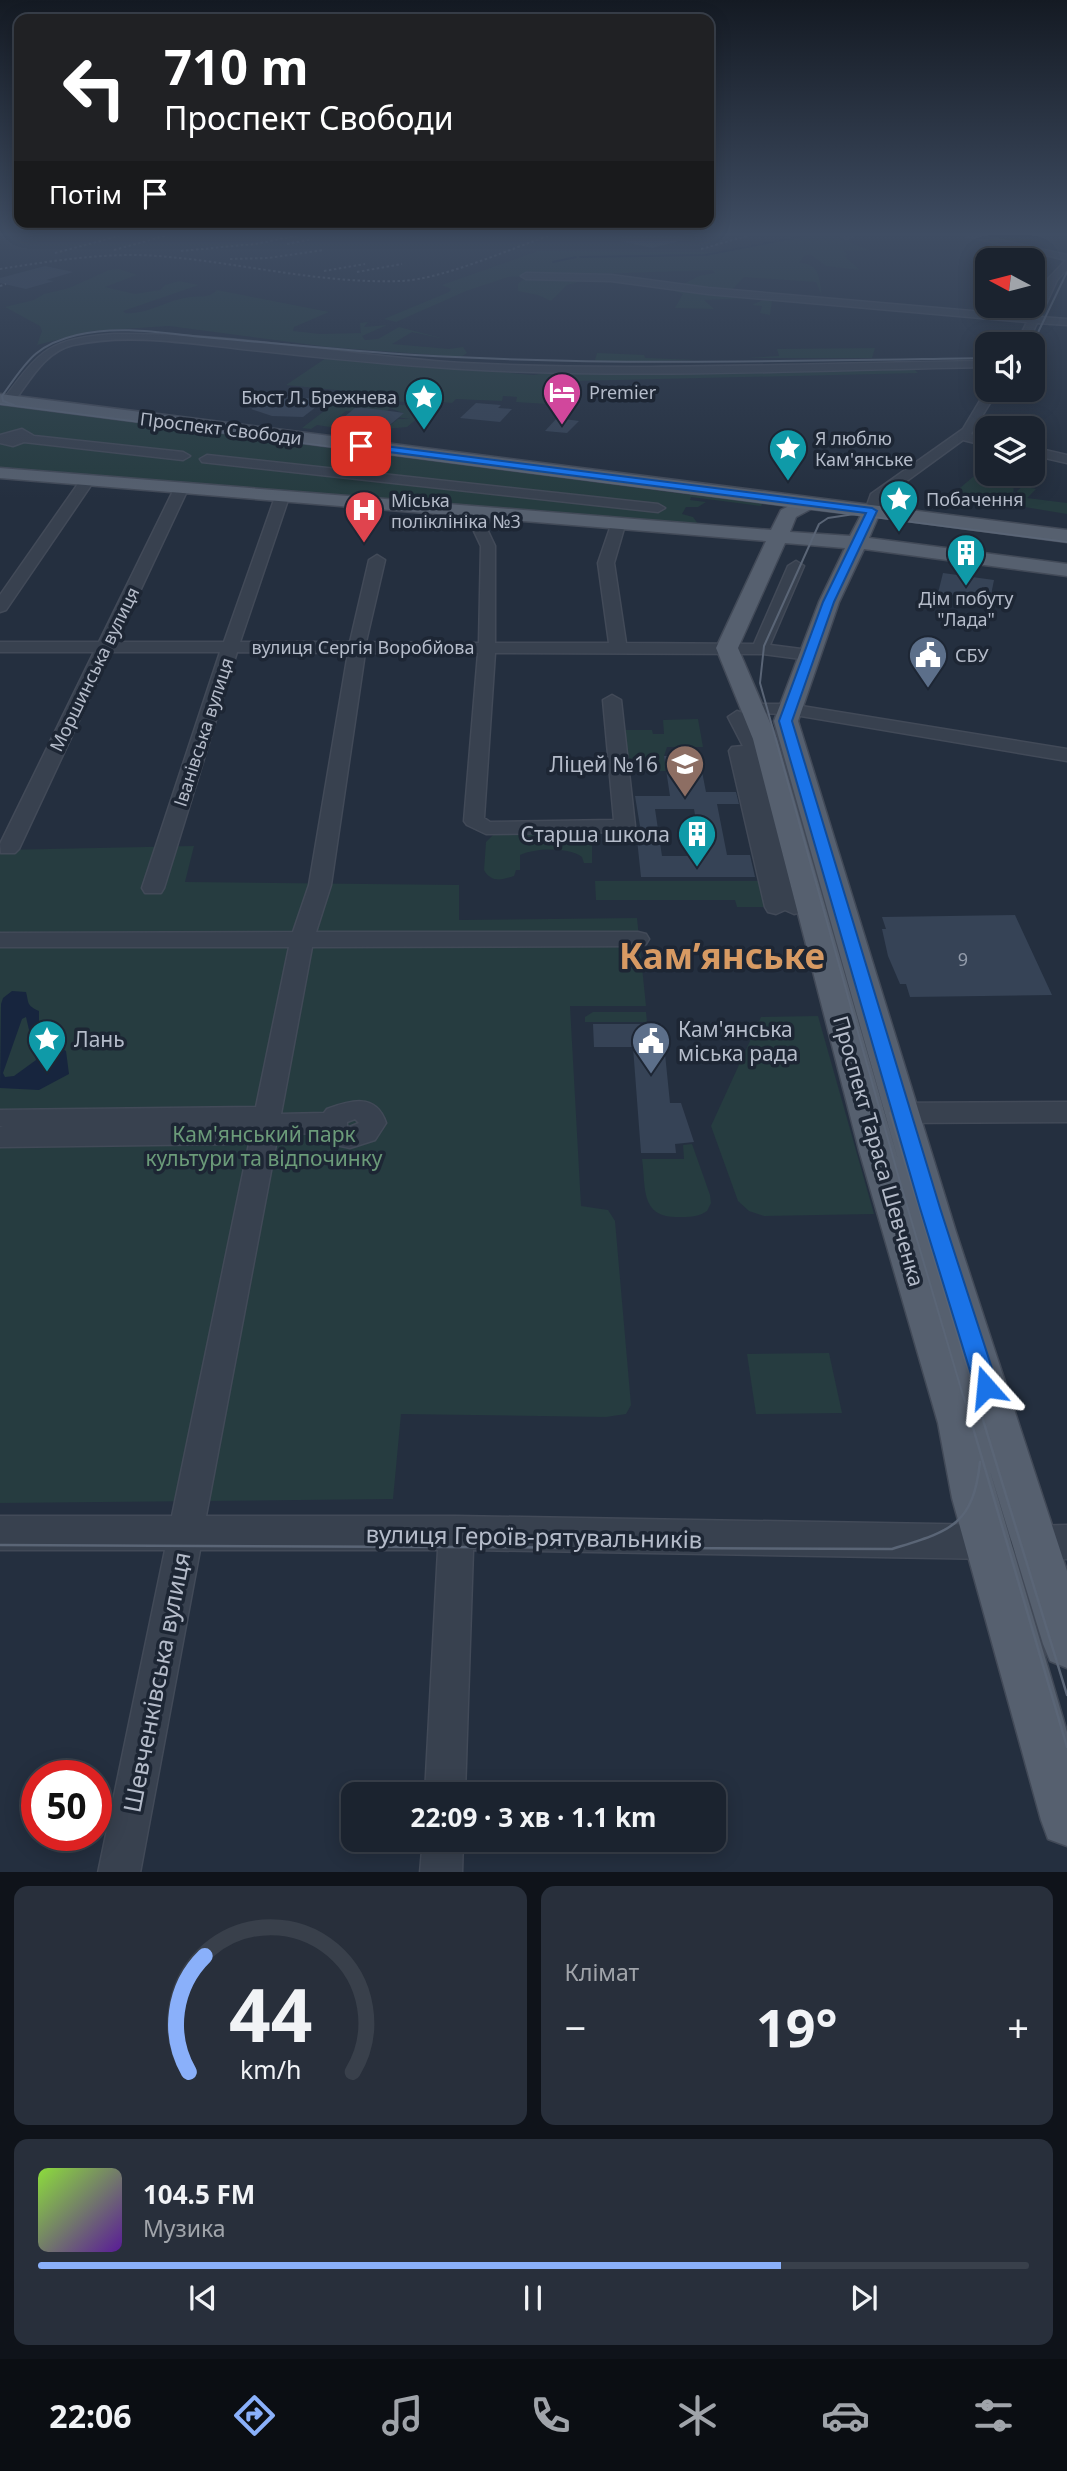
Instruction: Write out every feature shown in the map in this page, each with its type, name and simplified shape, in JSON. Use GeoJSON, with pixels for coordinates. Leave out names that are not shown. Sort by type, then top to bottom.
{"type":"FeatureCollection","features":[{"type":"Feature","properties":{"kind":"main road","name":"Проспект Свободи"},"geometry":{"type":"LineString","coordinates":[[5,400],[1067,536]]}},
{"type":"Feature","properties":{"kind":"main road"},"geometry":{"type":"LineString","coordinates":[[0,473],[859,543],[1067,570]]}},
{"type":"Feature","properties":{"kind":"main road"},"geometry":{"type":"LineString","coordinates":[[727,648],[788,514],[807,503]]}},
{"type":"Feature","properties":{"kind":"main road"},"geometry":{"type":"LineString","coordinates":[[771,709],[809,655],[848,559],[859,543],[872,511]]}},
{"type":"Feature","properties":{"kind":"main road","name":"Проспект Тараса Шевченка"},"geometry":{"type":"LineString","coordinates":[[727,648],[771,709],[765,739],[885,1113],[1051,1542],[1067,1644]]}},
{"type":"Feature","properties":{"kind":"main road","name":"Проспект Тараса Шевченка"},"geometry":{"type":"LineString","coordinates":[[885,1113],[959,1423],[974,1498],[1067,1820]]}},
{"type":"Feature","properties":{"kind":"street"},"geometry":{"type":"LineString","coordinates":[[5,400],[43,355],[60,345],[121,335],[398,362],[478,367],[622,370],[975,364]]}},
{"type":"Feature","properties":{"kind":"street"},"geometry":{"type":"LineString","coordinates":[[872,511],[876,497],[968,431],[985,402]]}},
{"type":"Feature","properties":{"kind":"street"},"geometry":{"type":"LineString","coordinates":[[2,436],[22,433],[28,436],[26,439],[183,456],[201,453],[208,455],[207,459],[658,508]]}},
{"type":"Feature","properties":{"kind":"street"},"geometry":{"type":"LineString","coordinates":[[962,436],[975,439]]}},
{"type":"Feature","properties":{"kind":"street"},"geometry":{"type":"LineString","coordinates":[[1045,454],[1067,459]]}},
{"type":"Feature","properties":{"kind":"street"},"geometry":{"type":"LineString","coordinates":[[0,607],[87,481]]}},
{"type":"Feature","properties":{"kind":"street","name":"Моршинська вулиця"},"geometry":{"type":"LineString","coordinates":[[8,849],[181,489]]}},
{"type":"Feature","properties":{"kind":"street","name":"Іванівська вулиця"},"geometry":{"type":"LineString","coordinates":[[153,888],[282,497]]}},
{"type":"Feature","properties":{"kind":"street"},"geometry":{"type":"LineString","coordinates":[[486,514],[479,527],[488,546],[487,647],[474,821],[486,828],[625,826],[612,700]]}},
{"type":"Feature","properties":{"kind":"street"},"geometry":{"type":"LineString","coordinates":[[618,525],[606,563],[618,648]]}},
{"type":"Feature","properties":{"kind":"street"},"geometry":{"type":"LineString","coordinates":[[357,648],[377,560]]}},
{"type":"Feature","properties":{"kind":"street"},"geometry":{"type":"LineString","coordinates":[[760,649],[796,566]]}},
{"type":"Feature","properties":{"kind":"street","name":"вулиця Сергія Воробйова"},"geometry":{"type":"LineString","coordinates":[[0,647],[727,648],[809,655]]}},
{"type":"Feature","properties":{"kind":"street","name":"Шевченківська вулиця"},"geometry":{"type":"LineString","coordinates":[[119,1872],[302,941],[320,885],[357,648]]}},
{"type":"Feature","properties":{"kind":"street"},"geometry":{"type":"LineString","coordinates":[[771,709],[1067,755]]}},
{"type":"Feature","properties":{"kind":"street"},"geometry":{"type":"LineString","coordinates":[[737,717],[751,741],[785,907],[736,739],[737,717]]}},
{"type":"Feature","properties":{"kind":"street"},"geometry":{"type":"LineString","coordinates":[[0,940],[638,939]]}},
{"type":"Feature","properties":{"kind":"street"},"geometry":{"type":"LineString","coordinates":[[885,1113],[1067,1112]]}},
{"type":"Feature","properties":{"kind":"street"},"geometry":{"type":"LineString","coordinates":[[1,1124],[228,1134],[267,1123],[332,1123]]}},
{"type":"Feature","properties":{"kind":"street","name":"вулиця Героїв-рятувальників"},"geometry":{"type":"LineString","coordinates":[[0,1533],[456,1533],[1051,1542]]}},
{"type":"Feature","properties":{"kind":"street"},"geometry":{"type":"LineString","coordinates":[[446,1782],[456,1533]]}},
{"type":"Feature","properties":{"kind":"street"},"geometry":{"type":"LineString","coordinates":[[441,1872],[442,1852]]}},
{"type":"Feature","properties":{"kind":"green space"},"geometry":{"type":"Polygon","coordinates":[[[35,323],[302,323],[294,327],[293,331],[320,334],[361,333],[360,323],[367,323],[364,327],[387,325],[362,336],[365,340],[378,339],[399,327],[445,339],[412,332],[392,344],[449,349],[463,347],[467,353],[461,357],[328,347],[169,326],[92,331],[37,345],[42,331],[35,323]]]}},
{"type":"Feature","properties":{"kind":"green space"},"geometry":{"type":"Polygon","coordinates":[[[875,348],[872,358],[747,358],[779,356],[777,349],[875,348]]]}},
{"type":"Feature","properties":{"kind":"green space"},"geometry":{"type":"Polygon","coordinates":[[[597,353],[698,360],[599,362],[595,360],[597,353]]]}},
{"type":"Feature","properties":{"kind":"green space"},"geometry":{"type":"Polygon","coordinates":[[[329,356],[533,375],[556,372],[889,370],[915,370],[918,373],[576,381],[571,377],[560,390],[553,389],[550,393],[576,396],[574,399],[553,399],[548,404],[516,402],[517,397],[503,396],[502,401],[456,399],[452,403],[433,401],[429,404],[379,400],[375,402],[430,408],[407,427],[385,429],[398,419],[410,419],[396,417],[403,413],[390,408],[387,411],[346,411],[337,418],[341,419],[337,424],[356,425],[346,433],[333,432],[337,428],[317,425],[311,429],[302,428],[340,399],[356,401],[365,393],[286,385],[329,356]]]}},
{"type":"Feature","properties":{"kind":"green space"},"geometry":{"type":"Polygon","coordinates":[[[0,405],[763,503],[761,506],[691,497],[690,500],[706,502],[698,507],[686,507],[682,514],[693,517],[698,524],[677,524],[0,471],[0,405]]]}},
{"type":"Feature","properties":{"kind":"green space"},"geometry":{"type":"Polygon","coordinates":[[[975,475],[975,486],[1014,486],[1012,504],[947,499],[975,475]]]}},
{"type":"Feature","properties":{"kind":"green space"},"geometry":{"type":"Polygon","coordinates":[[[1023,486],[1036,489],[1027,498],[1067,503],[1067,514],[1019,506],[1017,491],[1023,486]]]}},
{"type":"Feature","properties":{"kind":"green space"},"geometry":{"type":"Polygon","coordinates":[[[698,719],[703,747],[667,747],[664,756],[666,771],[630,772],[625,730],[652,730],[653,734],[664,734],[663,720],[698,719]]]}},
{"type":"Feature","properties":{"kind":"green space"},"geometry":{"type":"Polygon","coordinates":[[[585,832],[592,838],[592,863],[584,863],[582,857],[569,851],[543,850],[520,855],[520,870],[516,870],[514,876],[493,879],[484,870],[486,842],[495,833],[585,832]]]}},
{"type":"Feature","properties":{"kind":"green space","name":"Кам'янський парк культури та відпочинку"},"geometry":{"type":"Polygon","coordinates":[[[194,846],[185,882],[459,885],[459,920],[637,918],[646,1006],[570,1006],[581,1206],[608,1210],[615,1221],[631,1405],[626,1414],[606,1417],[401,1414],[393,1499],[0,1503],[0,850],[194,846]]]}},
{"type":"Feature","properties":{"kind":"green space"},"geometry":{"type":"Polygon","coordinates":[[[595,881],[759,881],[765,907],[737,907],[735,900],[596,900],[595,881]]]}},
{"type":"Feature","properties":{"kind":"green space"},"geometry":{"type":"Polygon","coordinates":[[[593,1012],[646,1012],[647,1022],[585,1022],[585,1017],[593,1012]]]}},
{"type":"Feature","properties":{"kind":"green space"},"geometry":{"type":"Polygon","coordinates":[[[818,1016],[874,1214],[764,1216],[749,1211],[738,1201],[711,1126],[761,1017],[818,1016]]]}},
{"type":"Feature","properties":{"kind":"green space"},"geometry":{"type":"Polygon","coordinates":[[[692,1144],[711,1203],[707,1211],[696,1216],[664,1215],[650,1205],[647,1198],[642,1159],[684,1159],[683,1145],[692,1144]]]}},
{"type":"Feature","properties":{"kind":"green space"},"geometry":{"type":"Polygon","coordinates":[[[829,1353],[842,1413],[756,1414],[747,1354],[829,1353]]]}},
{"type":"Feature","properties":{"kind":"water"},"geometry":{"type":"Polygon","coordinates":[[[12,991],[26,992],[30,1005],[39,1011],[39,1021],[46,1038],[66,1051],[69,1074],[39,1090],[0,1088],[3,998],[12,991]],[[26,1017],[22,1019],[3,1073],[5,1077],[14,1076],[36,1060],[26,1017]]]}},
{"type":"Feature","properties":{"kind":"building"},"geometry":{"type":"Polygon","coordinates":[[[272,394],[325,400],[303,417],[272,416],[251,409],[272,394]]]}},
{"type":"Feature","properties":{"kind":"building"},"geometry":{"type":"Polygon","coordinates":[[[476,403],[501,405],[498,408],[512,409],[500,422],[460,418],[476,403]]]}},
{"type":"Feature","properties":{"kind":"building"},"geometry":{"type":"Polygon","coordinates":[[[356,407],[404,413],[385,429],[336,424],[356,407]]]}},
{"type":"Feature","properties":{"kind":"building","name":"Premier"},"geometry":{"type":"Polygon","coordinates":[[[557,418],[579,421],[567,433],[545,431],[557,418]]]}},
{"type":"Feature","properties":{"kind":"building","name":"Дім побуту \"Лада\""},"geometry":{"type":"Polygon","coordinates":[[[943,573],[994,580],[990,600],[938,593],[943,573]]]}},
{"type":"Feature","properties":{"kind":"building"},"geometry":{"type":"Polygon","coordinates":[[[664,756],[699,756],[706,792],[736,792],[739,804],[717,804],[727,855],[750,855],[755,877],[641,877],[636,830],[640,826],[635,796],[670,796],[664,756]],[[655,809],[662,856],[702,856],[694,809],[655,809]]]}},
{"type":"Feature","properties":{"kind":"building"},"geometry":{"type":"Polygon","coordinates":[[[1015,915],[1052,995],[910,997],[906,984],[900,984],[888,956],[882,929],[886,929],[882,917],[1015,915]]]}},
{"type":"Feature","properties":{"kind":"building","name":"Кам'янська міська рада"},"geometry":{"type":"Polygon","coordinates":[[[593,1024],[662,1024],[670,1103],[681,1103],[694,1142],[675,1144],[676,1153],[641,1153],[633,1047],[594,1047],[593,1024]]]}},
{"type":"Feature","properties":{"kind":"tram line"},"geometry":{"type":"LineString","coordinates":[[1038,332],[1042,323]]}},
{"type":"Feature","properties":{"kind":"tram line"},"geometry":{"type":"LineString","coordinates":[[14,405],[3,401],[2,396],[32,357],[62,339],[108,331],[140,331],[415,355],[558,361],[975,358]]}},
{"type":"Feature","properties":{"kind":"tram line"},"geometry":{"type":"LineString","coordinates":[[0,404],[853,514]]}},
{"type":"Feature","properties":{"kind":"tram line"},"geometry":{"type":"LineString","coordinates":[[853,514],[861,513]]}},
{"type":"Feature","properties":{"kind":"tram line"},"geometry":{"type":"LineString","coordinates":[[853,514],[1067,542]]}},
{"type":"Feature","properties":{"kind":"tram line"},"geometry":{"type":"LineString","coordinates":[[853,514],[828,518],[819,524],[764,646],[760,683],[964,1399]]}},
{"type":"Feature","properties":{"kind":"tram line"},"geometry":{"type":"LineString","coordinates":[[890,1113],[977,1399]]}},
{"type":"Feature","properties":{"kind":"tram line"},"geometry":{"type":"LineString","coordinates":[[964,1397],[1067,1747]]}},
{"type":"Feature","properties":{"kind":"tram line"},"geometry":{"type":"LineString","coordinates":[[976,1397],[1067,1695]]}},
{"type":"Feature","properties":{"kind":"tram line"},"geometry":{"type":"LineString","coordinates":[[0,1545],[892,1549],[929,1537],[955,1523],[971,1500],[977,1484],[980,1462]]}},
{"type":"Feature","properties":{"kind":"place","name":"Premier"},"geometry":{"type":"Point","coordinates":[562,426]}},
{"type":"Feature","properties":{"kind":"place","name":"Бюст Л. Брежнева"},"geometry":{"type":"Point","coordinates":[424,431]}},
{"type":"Feature","properties":{"kind":"place","name":"Я люблю Кам'янське"},"geometry":{"type":"Point","coordinates":[788,482]}},
{"type":"Feature","properties":{"kind":"place","name":"Побачення"},"geometry":{"type":"Point","coordinates":[899,533]}},
{"type":"Feature","properties":{"kind":"place","name":"Міська поліклініка №3"},"geometry":{"type":"Point","coordinates":[364,544]}},
{"type":"Feature","properties":{"kind":"place","name":"Дім побуту \"Лада\""},"geometry":{"type":"Point","coordinates":[966,587]}},
{"type":"Feature","properties":{"kind":"place","name":"СБУ"},"geometry":{"type":"Point","coordinates":[928,689]}},
{"type":"Feature","properties":{"kind":"place","name":"Ліцей №16"},"geometry":{"type":"Point","coordinates":[685,798]}},
{"type":"Feature","properties":{"kind":"place","name":"Старша школа"},"geometry":{"type":"Point","coordinates":[697,868]}},
{"type":"Feature","properties":{"kind":"place","name":"Лань"},"geometry":{"type":"Point","coordinates":[47,1073]}},
{"type":"Feature","properties":{"kind":"place","name":"Кам'янська міська рада"},"geometry":{"type":"Point","coordinates":[651,1075]}},
{"type":"Feature","properties":{"kind":"district","name":"Кам’янське"},"geometry":{"type":"Point","coordinates":[722,955]}},
{"type":"Feature","properties":{"kind":"route"},"geometry":{"type":"LineString","coordinates":[[361,446],[872,511],[829,602],[786,721],[930,1208],[986,1387]]}}]}
